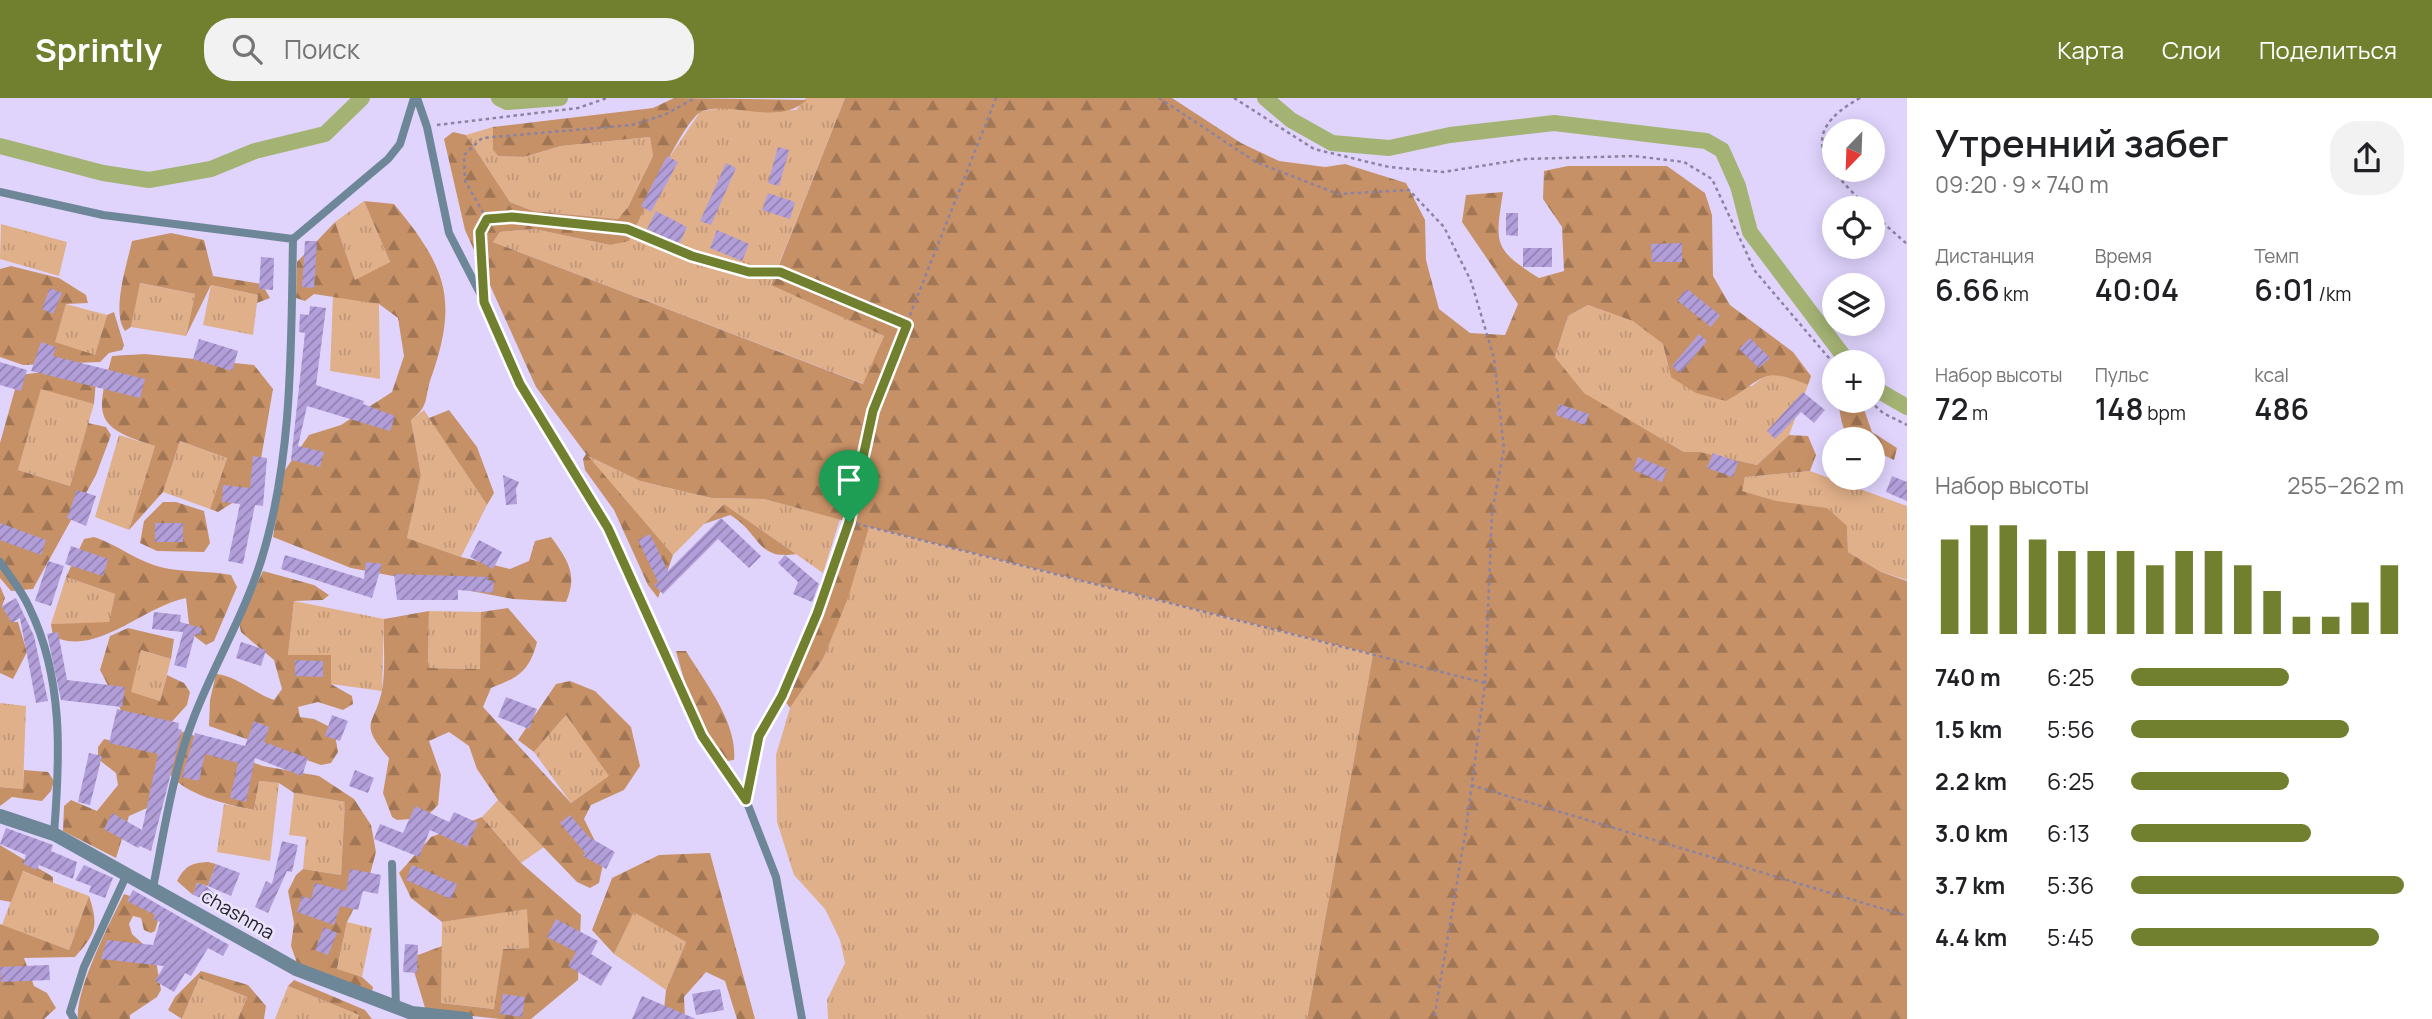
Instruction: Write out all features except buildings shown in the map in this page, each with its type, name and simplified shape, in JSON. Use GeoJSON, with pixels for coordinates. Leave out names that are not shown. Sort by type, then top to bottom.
{"type":"FeatureCollection","features":[{"type":"Feature","properties":{"kind":"street","name":"сhashma"},"geometry":{"type":"LineString","coordinates":[[0,816],[54,834],[296,969],[412,1016],[466,1019]]}},
{"type":"Feature","properties":{"kind":"lane"},"geometry":{"type":"LineString","coordinates":[[416,98],[427,127],[449,233],[484,302],[520,384],[613,538],[702,736],[746,800],[776,877],[802,1019]]}},
{"type":"Feature","properties":{"kind":"lane"},"geometry":{"type":"LineString","coordinates":[[0,192],[103,215],[293,239],[388,159],[400,144],[416,98]]}},
{"type":"Feature","properties":{"kind":"lane"},"geometry":{"type":"LineString","coordinates":[[153,888],[164,827],[193,719],[260,564],[272,514],[290,371],[293,239]]}},
{"type":"Feature","properties":{"kind":"lane"},"geometry":{"type":"LineString","coordinates":[[0,562],[29,606],[46,646],[60,750],[54,834]]}},
{"type":"Feature","properties":{"kind":"lane"},"geometry":{"type":"LineString","coordinates":[[392,864],[396,1008]]}},
{"type":"Feature","properties":{"kind":"lane"},"geometry":{"type":"LineString","coordinates":[[69,1017],[84,967],[127,874]]}},
{"type":"Feature","properties":{"kind":"path"},"geometry":{"type":"LineString","coordinates":[[427,127],[578,108],[607,98]]}},
{"type":"Feature","properties":{"kind":"path"},"geometry":{"type":"LineString","coordinates":[[487,219],[465,181],[464,155],[482,138],[632,125],[664,115],[695,98]]}},
{"type":"Feature","properties":{"kind":"path"},"geometry":{"type":"LineString","coordinates":[[746,800],[759,736],[782,696],[817,614],[849,522],[873,411],[996,98]]}},
{"type":"Feature","properties":{"kind":"path"},"geometry":{"type":"LineString","coordinates":[[1159,98],[1256,162],[1338,194],[1409,190],[1444,227],[1471,281],[1494,358],[1504,449],[1492,512],[1485,682],[1434,1019]]}},
{"type":"Feature","properties":{"kind":"path"},"geometry":{"type":"LineString","coordinates":[[1234,98],[1314,149],[1389,167],[1443,172],[1525,159],[1634,156],[1684,162],[1712,179],[1755,271],[1822,350]]}},
{"type":"Feature","properties":{"kind":"path"},"geometry":{"type":"LineString","coordinates":[[1857,196],[1821,152],[1823,132],[1831,116],[1860,98]]}},
{"type":"Feature","properties":{"kind":"path"},"geometry":{"type":"LineString","coordinates":[[487,219],[512,217],[627,229],[692,256],[749,272],[780,272],[907,325]]}},
{"type":"Feature","properties":{"kind":"path"},"geometry":{"type":"LineString","coordinates":[[482,274],[480,232],[487,219]]}},
{"type":"Feature","properties":{"kind":"path"},"geometry":{"type":"LineString","coordinates":[[1885,225],[1907,244]]}},
{"type":"Feature","properties":{"kind":"path"},"geometry":{"type":"LineString","coordinates":[[1883,413],[1907,425]]}},
{"type":"Feature","properties":{"kind":"path"},"geometry":{"type":"LineString","coordinates":[[849,522],[1485,682]]}},
{"type":"Feature","properties":{"kind":"path"},"geometry":{"type":"LineString","coordinates":[[1471,785],[1907,916]]}},
{"type":"Feature","properties":{"kind":"green space"},"geometry":{"type":"Polygon","coordinates":[[[674,98],[807,100],[795,108],[781,112],[710,109],[699,113],[671,154],[629,241],[610,245],[534,229],[500,232],[493,242],[863,384],[884,336],[771,285],[845,98],[1172,98],[1241,143],[1279,161],[1325,167],[1345,164],[1406,183],[1425,220],[1426,260],[1439,309],[1470,333],[1505,335],[1518,304],[1462,222],[1466,195],[1503,192],[1499,223],[1501,244],[1513,260],[1539,278],[1564,271],[1562,227],[1543,199],[1544,171],[1568,166],[1667,166],[1705,193],[1712,215],[1713,276],[1730,305],[1793,352],[1811,376],[1808,385],[1772,375],[1764,377],[1726,401],[1696,393],[1671,377],[1663,344],[1633,321],[1588,305],[1568,316],[1555,357],[1584,393],[1684,452],[1700,452],[1757,465],[1789,435],[1808,436],[1816,455],[1810,471],[1745,477],[1742,491],[1776,501],[1827,508],[1847,526],[1848,552],[1881,572],[1907,581],[1907,1019],[1307,1019],[1373,654],[869,527],[848,598],[823,659],[790,708],[782,697],[817,614],[849,522],[764,499],[711,498],[640,481],[588,456],[673,555],[658,598],[648,585],[614,510],[585,470],[583,459],[586,454],[536,387],[465,230],[444,139],[453,132],[466,135],[510,202],[533,211],[618,219],[628,207],[653,156],[650,137],[561,146],[524,157],[498,156],[493,150],[493,127],[653,108],[674,98]]]}},
{"type":"Feature","properties":{"kind":"green space"},"geometry":{"type":"Polygon","coordinates":[[[806,98],[845,98],[771,284],[884,336],[864,384],[493,242],[500,232],[534,229],[610,245],[700,112],[730,106],[770,111],[796,110],[806,98]]]}},
{"type":"Feature","properties":{"kind":"green space"},"geometry":{"type":"Polygon","coordinates":[[[493,127],[493,150],[498,156],[524,157],[561,146],[650,137],[653,156],[628,207],[618,219],[533,211],[510,202],[466,135],[493,127]]]}},
{"type":"Feature","properties":{"kind":"green space"},"geometry":{"type":"Polygon","coordinates":[[[364,201],[390,262],[355,281],[335,222],[364,201]]]}},
{"type":"Feature","properties":{"kind":"green space"},"geometry":{"type":"Polygon","coordinates":[[[364,201],[394,204],[412,226],[436,266],[445,305],[440,350],[426,401],[411,420],[421,475],[407,538],[461,557],[510,569],[529,561],[535,541],[551,537],[562,553],[571,576],[566,602],[513,599],[351,568],[273,537],[283,473],[309,435],[341,425],[392,392],[404,356],[398,318],[379,304],[314,294],[305,301],[296,298],[297,262],[335,222],[355,280],[390,262],[364,201]]]}},
{"type":"Feature","properties":{"kind":"green space"},"geometry":{"type":"Polygon","coordinates":[[[1,224],[67,242],[59,276],[0,259],[1,224]]]}},
{"type":"Feature","properties":{"kind":"green space"},"geometry":{"type":"Polygon","coordinates":[[[171,233],[204,240],[213,276],[262,284],[270,298],[257,303],[258,295],[211,285],[186,336],[195,294],[140,283],[131,327],[125,331],[119,312],[132,241],[171,233]]]}},
{"type":"Feature","properties":{"kind":"green space"},"geometry":{"type":"Polygon","coordinates":[[[11,266],[59,278],[86,295],[88,303],[66,304],[55,342],[95,355],[107,315],[114,312],[124,345],[122,350],[109,353],[100,362],[23,365],[0,357],[0,269],[11,266]]]}},
{"type":"Feature","properties":{"kind":"green space"},"geometry":{"type":"Polygon","coordinates":[[[139,283],[195,294],[186,336],[131,327],[139,283]]]}},
{"type":"Feature","properties":{"kind":"green space"},"geometry":{"type":"Polygon","coordinates":[[[211,285],[258,295],[253,335],[203,325],[211,285]]]}},
{"type":"Feature","properties":{"kind":"green space"},"geometry":{"type":"Polygon","coordinates":[[[333,295],[379,304],[380,379],[330,371],[333,295]]]}},
{"type":"Feature","properties":{"kind":"green space"},"geometry":{"type":"Polygon","coordinates":[[[66,304],[107,315],[95,356],[54,342],[66,304]]]}},
{"type":"Feature","properties":{"kind":"green space"},"geometry":{"type":"Polygon","coordinates":[[[1588,305],[1634,321],[1663,344],[1671,377],[1752,386],[1767,376],[1779,374],[1808,385],[1789,435],[1757,465],[1700,452],[1684,452],[1583,393],[1555,357],[1568,316],[1588,305]]]}},
{"type":"Feature","properties":{"kind":"green space"},"geometry":{"type":"Polygon","coordinates":[[[145,354],[254,365],[273,389],[256,488],[218,512],[210,509],[227,458],[180,441],[163,492],[129,530],[155,446],[134,439],[109,425],[102,405],[103,392],[112,356],[145,354]]]}},
{"type":"Feature","properties":{"kind":"green space"},"geometry":{"type":"Polygon","coordinates":[[[75,368],[96,381],[94,404],[41,389],[18,470],[70,486],[88,423],[106,427],[111,435],[96,475],[33,589],[11,591],[0,578],[0,443],[19,375],[75,368]]]}},
{"type":"Feature","properties":{"kind":"green space"},"geometry":{"type":"Polygon","coordinates":[[[41,388],[94,404],[70,486],[18,470],[41,388]]]}},
{"type":"Feature","properties":{"kind":"green space"},"geometry":{"type":"Polygon","coordinates":[[[424,410],[487,505],[461,557],[407,538],[421,475],[411,420],[424,410]]]}},
{"type":"Feature","properties":{"kind":"green space"},"geometry":{"type":"Polygon","coordinates":[[[449,410],[477,447],[494,493],[487,505],[429,418],[449,410]]]}},
{"type":"Feature","properties":{"kind":"green space"},"geometry":{"type":"Polygon","coordinates":[[[1840,413],[1865,413],[1870,427],[1844,427],[1840,413]]]}},
{"type":"Feature","properties":{"kind":"green space"},"geometry":{"type":"Polygon","coordinates":[[[119,435],[155,446],[129,530],[95,517],[119,435]]]}},
{"type":"Feature","properties":{"kind":"green space"},"geometry":{"type":"Polygon","coordinates":[[[1885,440],[1897,448],[1894,460],[1885,456],[1885,440]]]}},
{"type":"Feature","properties":{"kind":"green space"},"geometry":{"type":"Polygon","coordinates":[[[180,441],[227,458],[210,509],[163,492],[180,441]]]}},
{"type":"Feature","properties":{"kind":"green space"},"geometry":{"type":"Polygon","coordinates":[[[586,455],[640,481],[711,498],[764,499],[840,519],[823,573],[724,504],[673,555],[586,455]]]}},
{"type":"Feature","properties":{"kind":"green space"},"geometry":{"type":"Polygon","coordinates":[[[1810,471],[1822,475],[1822,490],[1863,490],[1907,506],[1907,580],[1881,572],[1848,552],[1847,526],[1741,491],[1745,477],[1810,471]]]}},
{"type":"Feature","properties":{"kind":"green space"},"geometry":{"type":"Polygon","coordinates":[[[163,502],[176,502],[204,511],[210,543],[204,552],[157,551],[140,543],[144,521],[163,502]]]}},
{"type":"Feature","properties":{"kind":"green space"},"geometry":{"type":"Polygon","coordinates":[[[724,504],[796,554],[783,555],[766,549],[730,515],[704,524],[724,504]]]}},
{"type":"Feature","properties":{"kind":"green space"},"geometry":{"type":"Polygon","coordinates":[[[868,527],[1373,654],[1307,1019],[828,1019],[827,1000],[845,963],[840,940],[825,909],[794,875],[777,822],[776,755],[790,708],[823,659],[868,527]]]}},
{"type":"Feature","properties":{"kind":"green space"},"geometry":{"type":"Polygon","coordinates":[[[94,537],[160,567],[231,575],[237,587],[214,641],[206,645],[190,633],[186,598],[169,603],[119,629],[85,641],[69,641],[53,636],[51,624],[109,622],[115,594],[66,577],[84,539],[94,537]]]}},
{"type":"Feature","properties":{"kind":"green space"},"geometry":{"type":"Polygon","coordinates":[[[263,571],[314,585],[329,595],[323,600],[294,601],[288,655],[331,655],[331,684],[352,696],[353,704],[343,710],[318,702],[298,707],[300,717],[314,719],[334,729],[338,752],[331,763],[321,765],[209,726],[210,700],[216,674],[231,678],[274,700],[282,689],[274,660],[241,632],[239,623],[263,571]]]}},
{"type":"Feature","properties":{"kind":"green space"},"geometry":{"type":"Polygon","coordinates":[[[66,577],[115,594],[109,623],[51,624],[66,577]]]}},
{"type":"Feature","properties":{"kind":"green space"},"geometry":{"type":"Polygon","coordinates":[[[0,586],[5,598],[2,606],[12,622],[18,622],[27,652],[13,679],[0,673],[0,586]]]}},
{"type":"Feature","properties":{"kind":"green space"},"geometry":{"type":"Polygon","coordinates":[[[294,601],[384,619],[382,691],[331,684],[288,655],[294,601]]]}},
{"type":"Feature","properties":{"kind":"green space"},"geometry":{"type":"Polygon","coordinates":[[[508,608],[537,642],[522,672],[491,688],[483,707],[571,803],[609,776],[566,715],[534,752],[518,740],[556,684],[570,681],[595,691],[631,727],[640,766],[624,790],[591,805],[584,819],[604,859],[599,883],[590,888],[577,882],[498,800],[477,769],[469,746],[449,732],[429,741],[441,775],[438,805],[425,818],[397,820],[392,817],[383,793],[389,758],[373,737],[371,724],[383,682],[384,619],[429,611],[428,668],[480,669],[481,612],[508,608]]]}},
{"type":"Feature","properties":{"kind":"green space"},"geometry":{"type":"Polygon","coordinates":[[[429,611],[481,612],[481,669],[428,668],[429,611]]]}},
{"type":"Feature","properties":{"kind":"green space"},"geometry":{"type":"Polygon","coordinates":[[[128,628],[174,639],[171,659],[141,650],[131,692],[160,701],[167,675],[184,683],[190,692],[187,705],[168,726],[124,716],[100,670],[110,636],[128,628]]]}},
{"type":"Feature","properties":{"kind":"green space"},"geometry":{"type":"Polygon","coordinates":[[[141,650],[171,659],[160,701],[130,693],[141,650]]]}},
{"type":"Feature","properties":{"kind":"green space"},"geometry":{"type":"Polygon","coordinates":[[[676,651],[686,651],[718,703],[731,732],[734,760],[727,761],[717,751],[701,725],[676,651]]]}},
{"type":"Feature","properties":{"kind":"green space"},"geometry":{"type":"Polygon","coordinates":[[[0,703],[26,706],[23,789],[0,787],[0,703]]]}},
{"type":"Feature","properties":{"kind":"green space"},"geometry":{"type":"Polygon","coordinates":[[[566,715],[610,776],[571,803],[534,752],[566,715]]]}},
{"type":"Feature","properties":{"kind":"green space"},"geometry":{"type":"Polygon","coordinates":[[[186,731],[214,748],[263,766],[319,776],[354,799],[371,825],[376,852],[369,878],[347,922],[337,969],[362,977],[373,987],[372,992],[297,963],[291,946],[294,923],[288,891],[296,875],[303,869],[341,875],[345,802],[294,793],[279,783],[259,781],[254,810],[194,792],[174,779],[166,770],[173,735],[186,731]]]}},
{"type":"Feature","properties":{"kind":"green space"},"geometry":{"type":"Polygon","coordinates":[[[104,739],[160,751],[154,805],[129,816],[116,858],[63,831],[64,806],[71,800],[97,811],[118,785],[116,773],[98,759],[98,747],[104,739]]]}},
{"type":"Feature","properties":{"kind":"green space"},"geometry":{"type":"Polygon","coordinates":[[[24,770],[48,772],[54,781],[51,791],[42,801],[12,797],[0,806],[0,787],[23,789],[24,770]]]}},
{"type":"Feature","properties":{"kind":"green space"},"geometry":{"type":"Polygon","coordinates":[[[259,781],[279,783],[270,861],[217,852],[224,804],[254,810],[259,781]]]}},
{"type":"Feature","properties":{"kind":"green space"},"geometry":{"type":"Polygon","coordinates":[[[294,793],[345,802],[341,875],[303,869],[306,837],[289,835],[294,793]]]}},
{"type":"Feature","properties":{"kind":"green space"},"geometry":{"type":"Polygon","coordinates":[[[498,800],[544,847],[521,863],[482,817],[498,800]]]}},
{"type":"Feature","properties":{"kind":"green space"},"geometry":{"type":"Polygon","coordinates":[[[482,817],[521,863],[581,915],[578,980],[531,1019],[500,1019],[426,1011],[410,958],[442,946],[441,1003],[494,1009],[503,949],[529,948],[527,909],[442,922],[411,898],[399,873],[431,837],[482,817]]]}},
{"type":"Feature","properties":{"kind":"green space"},"geometry":{"type":"Polygon","coordinates":[[[0,845],[53,877],[53,883],[23,871],[11,902],[0,900],[0,845]]]}},
{"type":"Feature","properties":{"kind":"green space"},"geometry":{"type":"Polygon","coordinates":[[[710,853],[755,1019],[737,1019],[725,981],[706,972],[684,997],[685,1019],[663,1019],[666,990],[686,942],[634,912],[614,954],[592,930],[612,878],[659,855],[710,853]]]}},
{"type":"Feature","properties":{"kind":"green space"},"geometry":{"type":"Polygon","coordinates":[[[208,862],[216,864],[208,886],[197,883],[193,895],[177,881],[189,866],[208,862]]]}},
{"type":"Feature","properties":{"kind":"green space"},"geometry":{"type":"Polygon","coordinates":[[[22,871],[89,896],[69,950],[2,925],[22,871]]]}},
{"type":"Feature","properties":{"kind":"green space"},"geometry":{"type":"Polygon","coordinates":[[[124,894],[145,901],[159,917],[155,931],[151,933],[144,930],[141,918],[133,916],[129,924],[132,934],[155,955],[161,990],[157,997],[130,1015],[130,1019],[78,1019],[82,991],[88,974],[124,894]]]}},
{"type":"Feature","properties":{"kind":"green space"},"geometry":{"type":"Polygon","coordinates":[[[89,896],[94,929],[75,957],[24,958],[34,986],[47,993],[56,1008],[44,1019],[0,1019],[0,924],[69,950],[89,896]]]}},
{"type":"Feature","properties":{"kind":"green space"},"geometry":{"type":"Polygon","coordinates":[[[528,908],[529,948],[503,949],[495,1009],[441,1003],[442,922],[528,908]]]}},
{"type":"Feature","properties":{"kind":"green space"},"geometry":{"type":"Polygon","coordinates":[[[634,911],[686,942],[666,990],[614,954],[634,911]]]}},
{"type":"Feature","properties":{"kind":"green space"},"geometry":{"type":"Polygon","coordinates":[[[347,922],[372,928],[362,977],[337,970],[347,922]]]}},
{"type":"Feature","properties":{"kind":"green space"},"geometry":{"type":"Polygon","coordinates":[[[201,971],[248,985],[266,1006],[264,1019],[238,1019],[247,997],[199,978],[182,1019],[168,1010],[175,997],[201,971]]]}},
{"type":"Feature","properties":{"kind":"green space"},"geometry":{"type":"Polygon","coordinates":[[[199,978],[247,997],[238,1019],[182,1019],[199,978]]]}},
{"type":"Feature","properties":{"kind":"green space"},"geometry":{"type":"Polygon","coordinates":[[[294,980],[365,1010],[372,1019],[358,1019],[359,1015],[288,986],[294,980]]]}},
{"type":"Feature","properties":{"kind":"green space"},"geometry":{"type":"Polygon","coordinates":[[[288,986],[359,1015],[358,1019],[275,1019],[288,986]]]}},
{"type":"Feature","properties":{"kind":"waterway"},"geometry":{"type":"LineString","coordinates":[[0,146],[103,173],[149,180],[211,169],[255,151],[325,134],[362,98]]}},
{"type":"Feature","properties":{"kind":"waterway"},"geometry":{"type":"LineString","coordinates":[[499,98],[507,102],[560,98]]}},
{"type":"Feature","properties":{"kind":"waterway"},"geometry":{"type":"LineString","coordinates":[[1265,98],[1291,120],[1332,143],[1389,148],[1450,135],[1554,123],[1706,141],[1722,150],[1738,186],[1750,232],[1839,350]]}},
{"type":"Feature","properties":{"kind":"waterway"},"geometry":{"type":"LineString","coordinates":[[1885,394],[1907,407]]}},
{"type":"Feature","properties":{"kind":"route"},"geometry":{"type":"LineString","coordinates":[[512,217],[627,229],[692,256],[749,272],[780,272],[907,325],[873,411],[849,522],[817,614],[782,696],[759,736],[746,800],[702,736],[624,558],[608,528],[520,384],[484,302],[480,232],[487,219],[512,217]]}}]}
